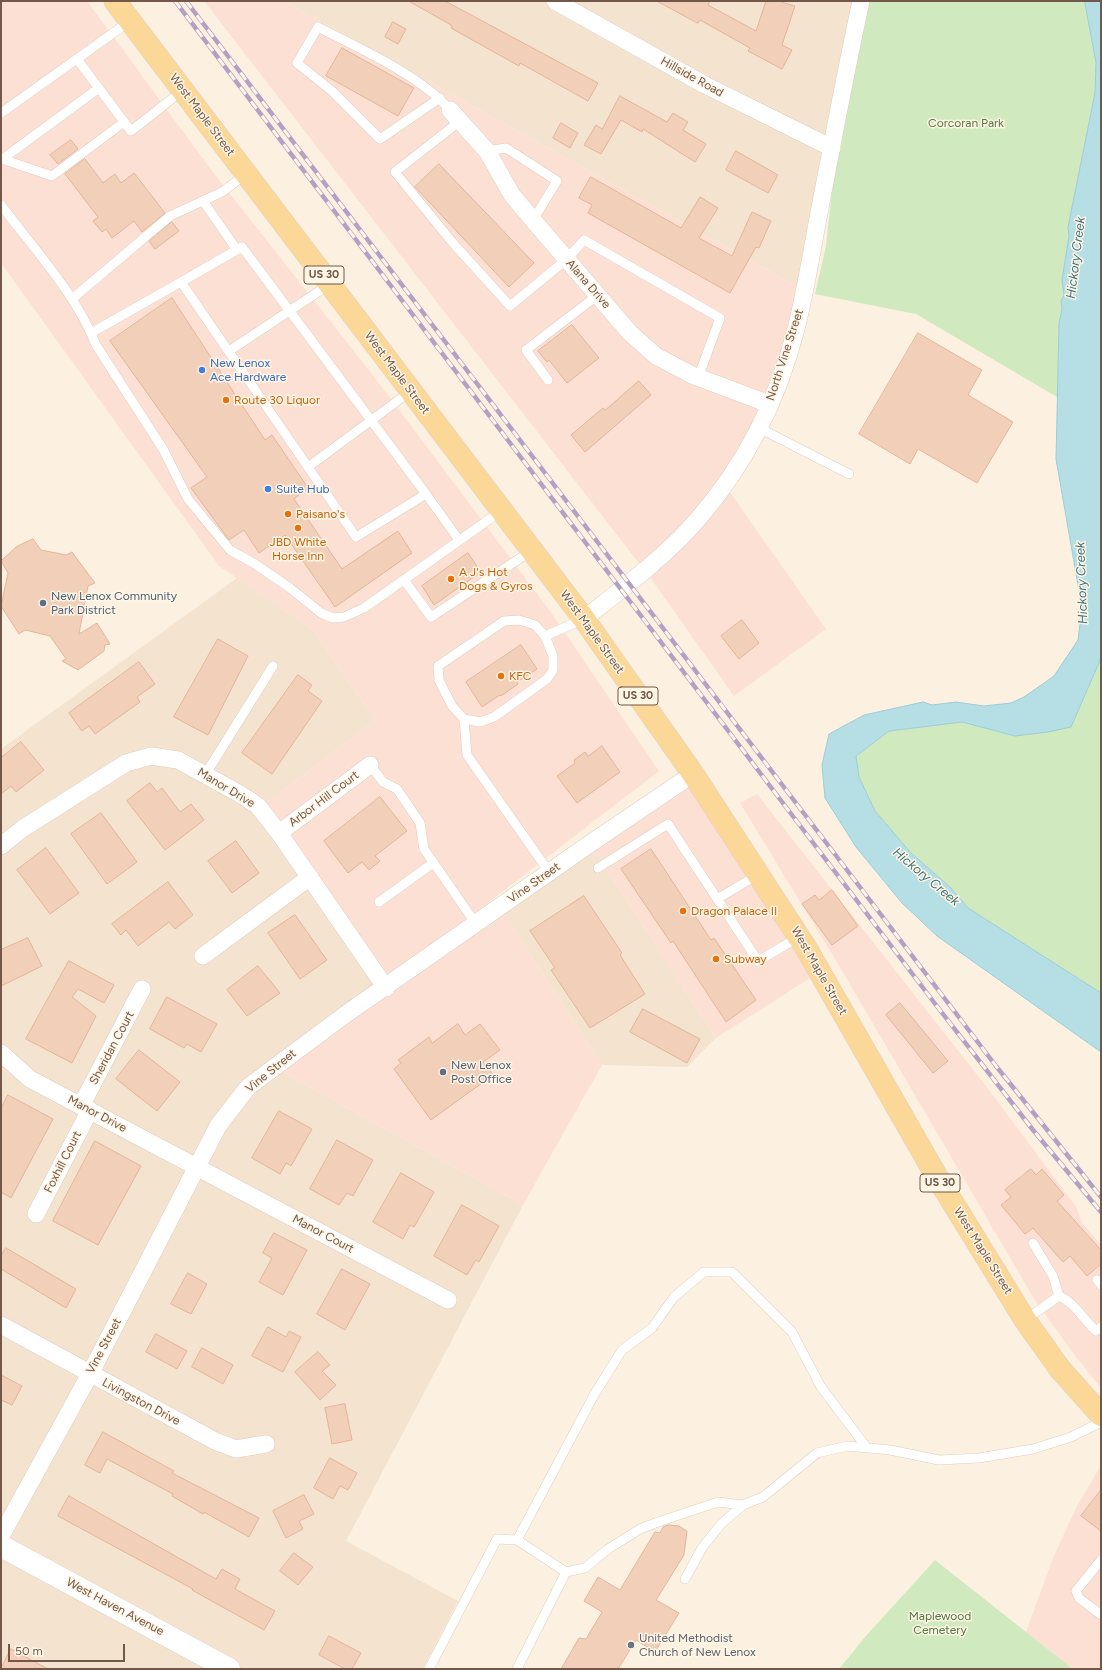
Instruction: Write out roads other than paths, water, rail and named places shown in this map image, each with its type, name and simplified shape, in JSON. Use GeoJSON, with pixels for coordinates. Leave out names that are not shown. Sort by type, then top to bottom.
{"type":"FeatureCollection","features":[{"type":"Feature","properties":{"kind":"main road","name":"West Maple Street"},"geometry":{"type":"LineString","coordinates":[[115,1],[501,511],[584,618],[693,774],[799,937],[937,1177],[1026,1320],[1060,1369],[1101,1415]]}},
{"type":"Feature","properties":{"kind":"street","name":"Hillside Road"},"geometry":{"type":"LineString","coordinates":[[555,1],[705,85],[832,148]]}},
{"type":"Feature","properties":{"kind":"street","name":"North Vine Street"},"geometry":{"type":"LineString","coordinates":[[584,618],[676,542],[698,519],[737,466],[758,428],[769,404],[795,331],[861,1]]}},
{"type":"Feature","properties":{"kind":"street","name":"Alana Drive"},"geometry":{"type":"LineString","coordinates":[[450,110],[487,151],[512,195],[532,220],[630,332],[656,356],[698,378],[769,404]]}},
{"type":"Feature","properties":{"kind":"street","name":"Manor Drive"},"geometry":{"type":"LineString","coordinates":[[1,846],[22,829],[126,763],[151,756],[178,760],[240,794],[258,806],[310,877],[386,988]]}},
{"type":"Feature","properties":{"kind":"street","name":"Arbor Hill Court"},"geometry":{"type":"LineString","coordinates":[[279,833],[370,765]]}},
{"type":"Feature","properties":{"kind":"street","name":"Vine Street"},"geometry":{"type":"LineString","coordinates":[[1,1536],[90,1374],[198,1168],[218,1126],[248,1087],[293,1052],[549,872],[693,774]]}},
{"type":"Feature","properties":{"kind":"street"},"geometry":{"type":"LineString","coordinates":[[203,956],[310,877]]}},
{"type":"Feature","properties":{"kind":"street","name":"Sheridan Court"},"geometry":{"type":"LineString","coordinates":[[85,1108],[142,989]]}},
{"type":"Feature","properties":{"kind":"street","name":"Manor Drive"},"geometry":{"type":"LineString","coordinates":[[1,1053],[30,1079],[198,1168]]}},
{"type":"Feature","properties":{"kind":"street","name":"Foxhill Court"},"geometry":{"type":"LineString","coordinates":[[36,1214],[85,1108]]}},
{"type":"Feature","properties":{"kind":"street","name":"Manor Court"},"geometry":{"type":"LineString","coordinates":[[198,1168],[448,1300]]}},
{"type":"Feature","properties":{"kind":"street","name":"Livingston Drive"},"geometry":{"type":"LineString","coordinates":[[1,1325],[215,1441],[236,1449],[266,1444]]}},
{"type":"Feature","properties":{"kind":"street","name":"West Haven Avenue"},"geometry":{"type":"LineString","coordinates":[[1,1546],[219,1667]]}},
{"type":"Feature","properties":{"kind":"lane"},"geometry":{"type":"LineString","coordinates":[[1,113],[130,21]]}},
{"type":"Feature","properties":{"kind":"lane"},"geometry":{"type":"LineString","coordinates":[[318,27],[418,81],[450,110],[380,139],[332,91],[297,63],[318,27]]}},
{"type":"Feature","properties":{"kind":"lane"},"geometry":{"type":"LineString","coordinates":[[77,59],[131,131],[183,90]]}},
{"type":"Feature","properties":{"kind":"lane"},"geometry":{"type":"LineString","coordinates":[[2,160],[99,88]]}},
{"type":"Feature","properties":{"kind":"lane"},"geometry":{"type":"LineString","coordinates":[[450,110],[394,172],[452,242],[510,306],[566,259],[584,240],[720,318],[698,378]]}},
{"type":"Feature","properties":{"kind":"lane"},"geometry":{"type":"LineString","coordinates":[[2,160],[52,176],[124,122]]}},
{"type":"Feature","properties":{"kind":"lane"},"geometry":{"type":"LineString","coordinates":[[487,151],[506,148],[557,181],[532,220]]}},
{"type":"Feature","properties":{"kind":"lane"},"geometry":{"type":"LineString","coordinates":[[72,299],[170,216],[222,192],[246,174]]}},
{"type":"Feature","properties":{"kind":"lane"},"geometry":{"type":"LineString","coordinates":[[203,201],[237,250]]}},
{"type":"Feature","properties":{"kind":"lane"},"geometry":{"type":"LineString","coordinates":[[1,206],[72,299],[96,345],[163,449],[188,500],[230,550],[255,564],[290,588],[321,613],[333,618],[344,618],[364,608],[501,511]]}},
{"type":"Feature","properties":{"kind":"lane"},"geometry":{"type":"LineString","coordinates":[[91,333],[242,247],[372,420],[459,540]]}},
{"type":"Feature","properties":{"kind":"lane"},"geometry":{"type":"LineString","coordinates":[[181,282],[356,537],[426,494]]}},
{"type":"Feature","properties":{"kind":"lane"},"geometry":{"type":"LineString","coordinates":[[229,352],[330,284]]}},
{"type":"Feature","properties":{"kind":"lane"},"geometry":{"type":"LineString","coordinates":[[548,380],[526,350],[598,295]]}},
{"type":"Feature","properties":{"kind":"lane"},"geometry":{"type":"LineString","coordinates":[[308,467],[411,391]]}},
{"type":"Feature","properties":{"kind":"lane"},"geometry":{"type":"LineString","coordinates":[[758,428],[849,474]]}},
{"type":"Feature","properties":{"kind":"lane"},"geometry":{"type":"LineString","coordinates":[[404,580],[431,617],[532,551]]}},
{"type":"Feature","properties":{"kind":"lane"},"geometry":{"type":"LineString","coordinates":[[545,636],[584,618]]}},
{"type":"Feature","properties":{"kind":"lane"},"geometry":{"type":"LineString","coordinates":[[519,620],[535,625],[545,636],[553,656],[553,670],[546,680],[494,717],[480,722],[464,719],[452,706],[439,680],[438,666],[504,621],[519,620]]}},
{"type":"Feature","properties":{"kind":"lane"},"geometry":{"type":"LineString","coordinates":[[205,775],[273,666]]}},
{"type":"Feature","properties":{"kind":"lane"},"geometry":{"type":"LineString","coordinates":[[464,719],[467,755],[549,872]]}},
{"type":"Feature","properties":{"kind":"lane"},"geometry":{"type":"LineString","coordinates":[[370,765],[383,782],[397,789],[420,823],[424,849],[476,924]]}},
{"type":"Feature","properties":{"kind":"lane"},"geometry":{"type":"LineString","coordinates":[[598,868],[668,824],[758,962],[799,937]]}},
{"type":"Feature","properties":{"kind":"lane"},"geometry":{"type":"LineString","coordinates":[[379,902],[433,862]]}},
{"type":"Feature","properties":{"kind":"lane"},"geometry":{"type":"LineString","coordinates":[[717,899],[759,874]]}},
{"type":"Feature","properties":{"kind":"lane"},"geometry":{"type":"LineString","coordinates":[[1033,1243],[1053,1276],[1059,1296]]}},
{"type":"Feature","properties":{"kind":"lane"},"geometry":{"type":"LineString","coordinates":[[517,1540],[594,1395],[622,1350],[652,1328],[674,1297],[704,1272],[732,1272],[792,1332],[821,1386],[867,1448]]}},
{"type":"Feature","properties":{"kind":"lane"},"geometry":{"type":"LineString","coordinates":[[1026,1320],[1059,1296]]}},
{"type":"Feature","properties":{"kind":"lane"},"geometry":{"type":"LineString","coordinates":[[1059,1296],[1069,1300],[1084,1320],[1096,1331],[1101,1327]]}},
{"type":"Feature","properties":{"kind":"lane"},"geometry":{"type":"LineString","coordinates":[[685,1578],[702,1548],[721,1524],[744,1505],[763,1497],[817,1452],[847,1446],[890,1450],[939,1460],[979,1458],[1033,1449],[1071,1437],[1101,1422]]}},
{"type":"Feature","properties":{"kind":"lane"},"geometry":{"type":"LineString","coordinates":[[429,1669],[497,1539],[517,1540],[566,1572],[585,1568],[608,1549],[627,1537],[640,1529],[658,1522],[718,1502],[744,1505]]}},
{"type":"Feature","properties":{"kind":"lane"},"geometry":{"type":"LineString","coordinates":[[1101,1560],[1076,1590],[1078,1598],[1101,1615]]}},
{"type":"Feature","properties":{"kind":"lane"},"geometry":{"type":"LineString","coordinates":[[517,1669],[566,1572]]}},
{"type":"Feature","properties":{"kind":"water","name":"Hickory Creek"},"geometry":{"type":"Polygon","coordinates":[[[1085,1],[1101,1],[1101,658],[1071,727],[1048,732],[1015,736],[962,722],[889,731],[856,756],[859,777],[875,811],[910,852],[951,888],[968,908],[1101,993],[1101,1052],[937,936],[902,903],[856,847],[825,798],[822,765],[829,734],[864,715],[923,702],[932,705],[956,702],[984,706],[1011,703],[1024,697],[1054,676],[1078,640],[1082,608],[1056,459],[1059,323],[1062,309],[1061,301],[1064,295],[1062,280],[1069,236],[1068,227],[1095,93],[1096,63],[1085,1]]]}},
{"type":"Feature","properties":{"kind":"railway"},"geometry":{"type":"LineString","coordinates":[[175,1],[936,1005],[1033,1130],[1101,1212]]}},
{"type":"Feature","properties":{"kind":"railway"},"geometry":{"type":"LineString","coordinates":[[186,1],[996,1066],[1101,1197]]}},
{"type":"Feature","properties":{"kind":"place","name":"New Lenox Ace Hardware"},"geometry":{"type":"Point","coordinates":[202,370]}},
{"type":"Feature","properties":{"kind":"place","name":"Route 30 Liquor"},"geometry":{"type":"Point","coordinates":[226,400]}},
{"type":"Feature","properties":{"kind":"place","name":"Suite Hub"},"geometry":{"type":"Point","coordinates":[268,489]}},
{"type":"Feature","properties":{"kind":"place","name":"Paisano's"},"geometry":{"type":"Point","coordinates":[288,514]}},
{"type":"Feature","properties":{"kind":"place","name":"JBD White Horse Inn"},"geometry":{"type":"Point","coordinates":[298,528]}},
{"type":"Feature","properties":{"kind":"place","name":"A J's Hot Dogs & Gyros"},"geometry":{"type":"Point","coordinates":[451,579]}},
{"type":"Feature","properties":{"kind":"place","name":"New Lenox Community Park District"},"geometry":{"type":"Point","coordinates":[43,603]}},
{"type":"Feature","properties":{"kind":"place","name":"KFC"},"geometry":{"type":"Point","coordinates":[501,676]}},
{"type":"Feature","properties":{"kind":"place","name":"Dragon Palace II"},"geometry":{"type":"Point","coordinates":[683,911]}},
{"type":"Feature","properties":{"kind":"place","name":"Subway"},"geometry":{"type":"Point","coordinates":[716,959]}},
{"type":"Feature","properties":{"kind":"place","name":"New Lenox Post Office"},"geometry":{"type":"Point","coordinates":[443,1072]}},
{"type":"Feature","properties":{"kind":"place","name":"United Methodist Church of New Lenox"},"geometry":{"type":"Point","coordinates":[631,1645]}},
{"type":"Feature","properties":{"kind":"park label","name":"Corcoran Park"},"geometry":{"type":"Point","coordinates":[966,123]}},
{"type":"Feature","properties":{"kind":"park label","name":"Maplewood Cemetery"},"geometry":{"type":"Point","coordinates":[940,1623]}}]}
